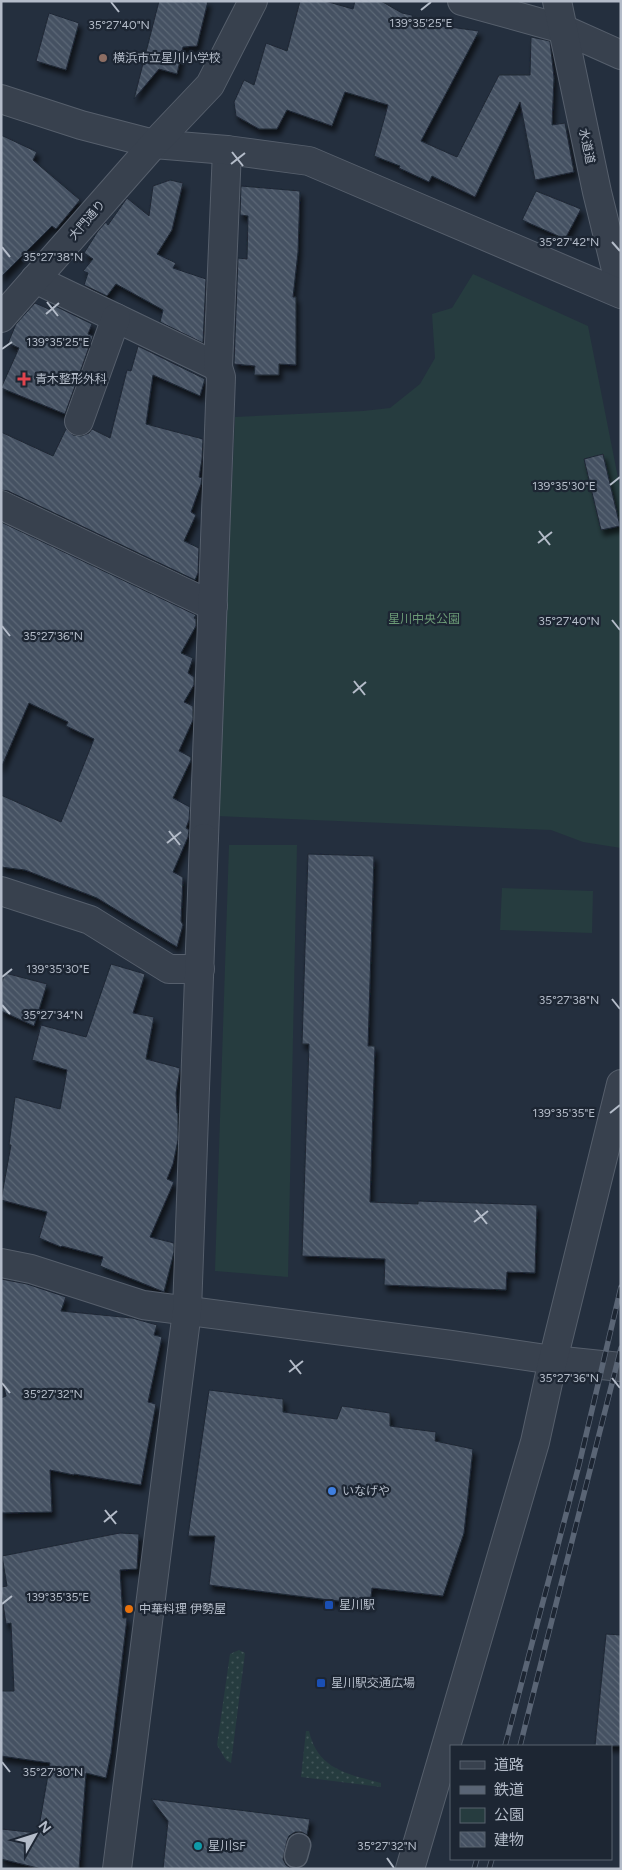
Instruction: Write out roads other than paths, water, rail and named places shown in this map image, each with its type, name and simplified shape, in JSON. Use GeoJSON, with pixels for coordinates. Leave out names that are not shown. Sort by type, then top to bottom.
{"type":"FeatureCollection","features":[{"type":"Feature","properties":{"kind":"street","name":"大門通り"},"geometry":{"type":"LineString","coordinates":[[1,318],[154,144],[210,85],[253,1]]}},
{"type":"Feature","properties":{"kind":"street"},"geometry":{"type":"LineString","coordinates":[[462,1],[563,29],[621,55]]}},
{"type":"Feature","properties":{"kind":"street","name":"水道道"},"geometry":{"type":"LineString","coordinates":[[557,1],[597,192],[621,292]]}},
{"type":"Feature","properties":{"kind":"street"},"geometry":{"type":"LineString","coordinates":[[1,99],[81,125],[154,144],[227,150],[309,161],[621,292]]}},
{"type":"Feature","properties":{"kind":"street"},"geometry":{"type":"LineString","coordinates":[[117,1869],[187,1311],[222,377],[218,367],[227,150]]}},
{"type":"Feature","properties":{"kind":"street"},"geometry":{"type":"LineString","coordinates":[[35,279],[218,367]]}},
{"type":"Feature","properties":{"kind":"street"},"geometry":{"type":"LineString","coordinates":[[79,421],[116,318]]}},
{"type":"Feature","properties":{"kind":"street"},"geometry":{"type":"LineString","coordinates":[[1,505],[213,606]]}},
{"type":"Feature","properties":{"kind":"street"},"geometry":{"type":"LineString","coordinates":[[1,891],[90,920],[169,969],[200,968]]}},
{"type":"Feature","properties":{"kind":"street"},"geometry":{"type":"LineString","coordinates":[[410,1869],[535,1442],[553,1360],[621,1084]]}},
{"type":"Feature","properties":{"kind":"street"},"geometry":{"type":"LineString","coordinates":[[1,1263],[31,1269],[143,1305],[553,1360],[621,1367]]}},
{"type":"Feature","properties":{"kind":"railway"},"geometry":{"type":"LineString","coordinates":[[505,1745],[579,1465],[621,1287]]}},
{"type":"Feature","properties":{"kind":"railway"},"geometry":{"type":"LineString","coordinates":[[520,1745],[621,1348]]}},
{"type":"Feature","properties":{"kind":"railway"},"geometry":{"type":"LineString","coordinates":[[474,1869],[477,1860]]}},
{"type":"Feature","properties":{"kind":"railway"},"geometry":{"type":"LineString","coordinates":[[489,1869],[492,1860]]}},
{"type":"Feature","properties":{"kind":"place","name":"横浜市立星川小学校"},"geometry":{"type":"Point","coordinates":[103,58]}},
{"type":"Feature","properties":{"kind":"place","name":"青木整形外科"},"geometry":{"type":"Point","coordinates":[24,379]}},
{"type":"Feature","properties":{"kind":"place","name":"いなげや"},"geometry":{"type":"Point","coordinates":[332,1491]}},
{"type":"Feature","properties":{"kind":"place","name":"星川駅"},"geometry":{"type":"Point","coordinates":[329,1605]}},
{"type":"Feature","properties":{"kind":"place","name":"中華料理 伊勢屋"},"geometry":{"type":"Point","coordinates":[129,1609]}},
{"type":"Feature","properties":{"kind":"place","name":"星川駅交通広場"},"geometry":{"type":"Point","coordinates":[321,1683]}},
{"type":"Feature","properties":{"kind":"place","name":"星川SF"},"geometry":{"type":"Point","coordinates":[198,1846]}},
{"type":"Feature","properties":{"kind":"park label","name":"星川中央公園"},"geometry":{"type":"Point","coordinates":[424,619]}}]}
